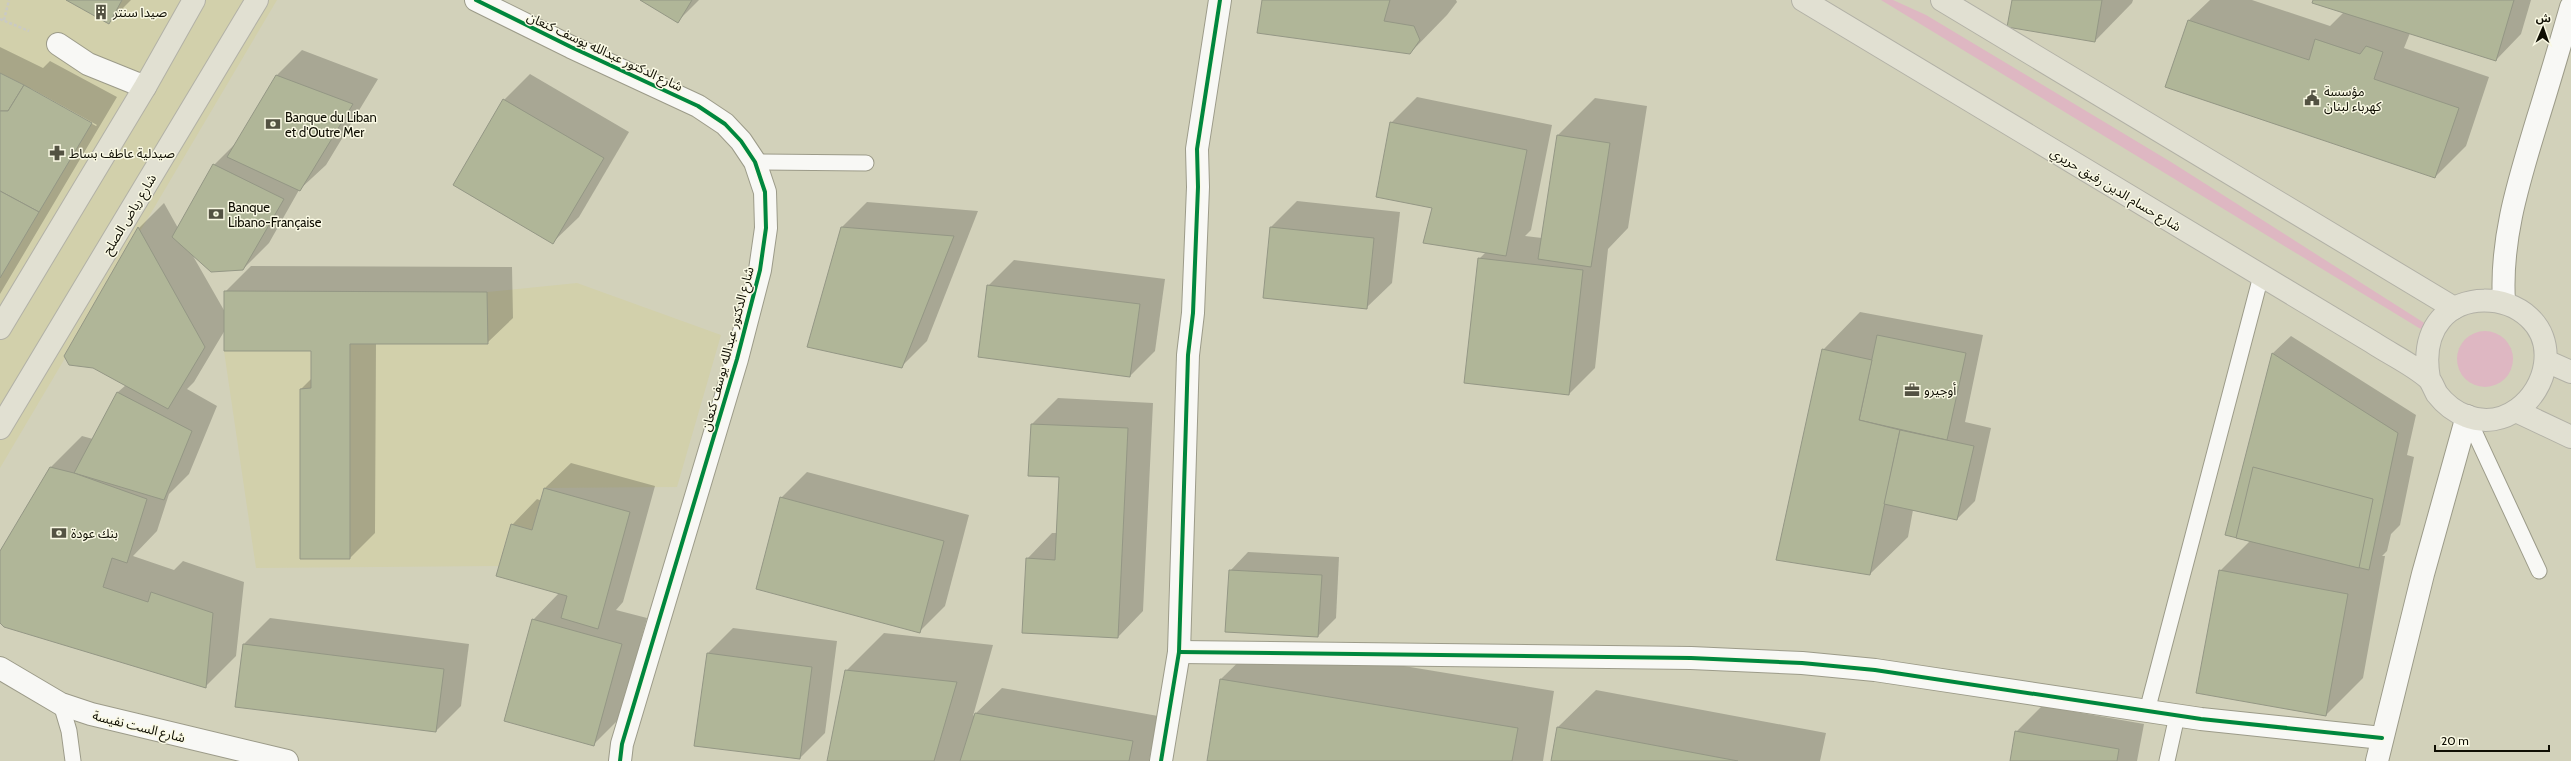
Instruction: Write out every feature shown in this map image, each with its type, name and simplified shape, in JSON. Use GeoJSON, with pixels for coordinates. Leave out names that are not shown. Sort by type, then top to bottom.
{"type":"FeatureCollection","features":[{"type":"Feature","properties":{"kind":"main road"},"geometry":{"type":"LineString","coordinates":[[0,328],[145,87],[194,0]]}},
{"type":"Feature","properties":{"kind":"main road","name":"شارع رياض الصلح"},"geometry":{"type":"LineString","coordinates":[[0,428],[257,0]]}},
{"type":"Feature","properties":{"kind":"main road","name":"شارع حسام الدين رفيق حريري"},"geometry":{"type":"LineString","coordinates":[[1803,0],[2429,379]]}},
{"type":"Feature","properties":{"kind":"main road"},"geometry":{"type":"LineString","coordinates":[[1942,0],[2454,308]]}},
{"type":"Feature","properties":{"kind":"main road"},"geometry":{"type":"LineString","coordinates":[[2488,299],[2504,302],[2518,309],[2539,331],[2544,345],[2546,360],[2543,376],[2538,390],[2528,402],[2516,411],[2500,418],[2483,419],[2467,416],[2451,408],[2438,395],[2429,379],[2426,361],[2428,344],[2433,330],[2454,308],[2470,302],[2488,299]]}},
{"type":"Feature","properties":{"kind":"main road"},"geometry":{"type":"LineString","coordinates":[[2546,360],[2571,372]]}},
{"type":"Feature","properties":{"kind":"main road"},"geometry":{"type":"LineString","coordinates":[[2516,411],[2571,437]]}},
{"type":"Feature","properties":{"kind":"street","name":"شارع الدكتور عبدالله يوسف كنعان"},"geometry":{"type":"LineString","coordinates":[[476,0],[571,47],[698,106],[725,124],[741,141],[755,162],[765,192],[766,228],[760,270],[738,359],[622,744],[620,761]]}},
{"type":"Feature","properties":{"kind":"street"},"geometry":{"type":"LineString","coordinates":[[1161,761],[1179,652],[1188,355],[1193,313],[1198,187],[1197,149],[1220,0]]}},
{"type":"Feature","properties":{"kind":"street"},"geometry":{"type":"LineString","coordinates":[[2504,302],[2504,251],[2509,224],[2519,181],[2571,8]]}},
{"type":"Feature","properties":{"kind":"street"},"geometry":{"type":"LineString","coordinates":[[58,44],[88,64],[145,87]]}},
{"type":"Feature","properties":{"kind":"street"},"geometry":{"type":"LineString","coordinates":[[2377,761],[2423,574],[2467,416]]}},
{"type":"Feature","properties":{"kind":"street"},"geometry":{"type":"LineString","coordinates":[[1179,652],[1691,658],[1802,663],[1882,671],[2177,716],[2382,738]]}},
{"type":"Feature","properties":{"kind":"street","name":"شارع الست نفيسة"},"geometry":{"type":"LineString","coordinates":[[0,668],[61,704],[133,725],[287,761]]}},
{"type":"Feature","properties":{"kind":"lane"},"geometry":{"type":"LineString","coordinates":[[755,162],[866,163]]}},
{"type":"Feature","properties":{"kind":"lane"},"geometry":{"type":"LineString","coordinates":[[2147,711],[2261,276]]}},
{"type":"Feature","properties":{"kind":"lane"},"geometry":{"type":"LineString","coordinates":[[2467,416],[2539,571]]}},
{"type":"Feature","properties":{"kind":"lane"},"geometry":{"type":"LineString","coordinates":[[61,704],[69,731],[74,761]]}},
{"type":"Feature","properties":{"kind":"lane"},"geometry":{"type":"LineString","coordinates":[[2167,761],[2177,716]]}},
{"type":"Feature","properties":{"kind":"path"},"geometry":{"type":"LineString","coordinates":[[4,20],[9,0]]}},
{"type":"Feature","properties":{"kind":"shaded area"},"geometry":{"type":"Polygon","coordinates":[[[0,0],[277,0],[0,468],[0,0]]]}},
{"type":"Feature","properties":{"kind":"shaded area"},"geometry":{"type":"Polygon","coordinates":[[[1881,0],[1893,0],[1926,15],[2171,162],[2429,326],[2424,330],[2419,328],[1881,0]]]}},
{"type":"Feature","properties":{"kind":"shaded area"},"geometry":{"type":"Polygon","coordinates":[[[577,283],[721,335],[677,487],[544,488],[532,530],[511,525],[499,566],[256,568],[224,351],[224,291],[487,292],[577,283]]]}},
{"type":"Feature","properties":{"kind":"shaded area"},"geometry":{"type":"Polygon","coordinates":[[[2479,331],[2491,331],[2501,335],[2509,343],[2513,353],[2513,365],[2509,375],[2501,383],[2491,387],[2479,387],[2469,383],[2461,375],[2457,365],[2457,353],[2461,343],[2469,335],[2479,331]]]}},
{"type":"Feature","properties":{"kind":"building","name":"صيدا سنتر"},"geometry":{"type":"Polygon","coordinates":[[[66,0],[122,0],[109,24],[66,0]]]}},
{"type":"Feature","properties":{"kind":"building"},"geometry":{"type":"Polygon","coordinates":[[[640,0],[692,0],[678,23],[640,0]]]}},
{"type":"Feature","properties":{"kind":"building"},"geometry":{"type":"Polygon","coordinates":[[[1262,0],[1390,0],[1384,21],[1414,26],[1420,40],[1410,54],[1257,33],[1262,0]]]}},
{"type":"Feature","properties":{"kind":"building"},"geometry":{"type":"Polygon","coordinates":[[[2012,0],[2102,0],[2095,42],[2007,27],[2012,0]]]}},
{"type":"Feature","properties":{"kind":"building"},"geometry":{"type":"Polygon","coordinates":[[[2313,0],[2514,0],[2496,61],[2312,3],[2313,0]]]}},
{"type":"Feature","properties":{"kind":"building","name":"مؤسسة كهرباء لبنان"},"geometry":{"type":"Polygon","coordinates":[[[2188,20],[2309,60],[2315,39],[2360,54],[2366,46],[2383,52],[2374,79],[2459,108],[2435,178],[2165,87],[2188,20]]]}},
{"type":"Feature","properties":{"kind":"building"},"geometry":{"type":"Polygon","coordinates":[[[0,73],[24,85],[8,111],[0,111],[0,73]]]}},
{"type":"Feature","properties":{"kind":"building"},"geometry":{"type":"Polygon","coordinates":[[[276,75],[353,104],[300,191],[227,157],[276,75]]]}},
{"type":"Feature","properties":{"kind":"building"},"geometry":{"type":"Polygon","coordinates":[[[24,85],[92,123],[39,212],[0,191],[0,111],[8,111],[24,85]]]}},
{"type":"Feature","properties":{"kind":"building"},"geometry":{"type":"Polygon","coordinates":[[[503,99],[604,158],[553,244],[453,185],[503,99]]]}},
{"type":"Feature","properties":{"kind":"building"},"geometry":{"type":"Polygon","coordinates":[[[1390,122],[1527,150],[1506,256],[1423,243],[1432,208],[1376,197],[1390,122]]]}},
{"type":"Feature","properties":{"kind":"building"},"geometry":{"type":"Polygon","coordinates":[[[1557,135],[1610,143],[1591,267],[1538,259],[1557,135]]]}},
{"type":"Feature","properties":{"kind":"building"},"geometry":{"type":"Polygon","coordinates":[[[213,164],[284,199],[243,270],[211,272],[172,237],[213,164]]]}},
{"type":"Feature","properties":{"kind":"building"},"geometry":{"type":"Polygon","coordinates":[[[0,191],[39,212],[0,278],[0,191]]]}},
{"type":"Feature","properties":{"kind":"building"},"geometry":{"type":"Polygon","coordinates":[[[138,227],[205,347],[168,409],[93,368],[69,365],[64,356],[138,227]]]}},
{"type":"Feature","properties":{"kind":"building"},"geometry":{"type":"Polygon","coordinates":[[[841,227],[954,236],[902,368],[807,347],[841,227]]]}},
{"type":"Feature","properties":{"kind":"building"},"geometry":{"type":"Polygon","coordinates":[[[1270,227],[1374,238],[1367,309],[1263,298],[1270,227]]]}},
{"type":"Feature","properties":{"kind":"building"},"geometry":{"type":"Polygon","coordinates":[[[1478,258],[1583,270],[1569,395],[1464,383],[1478,258]]]}},
{"type":"Feature","properties":{"kind":"building"},"geometry":{"type":"Polygon","coordinates":[[[987,285],[1140,304],[1130,377],[978,357],[987,285]]]}},
{"type":"Feature","properties":{"kind":"building"},"geometry":{"type":"Polygon","coordinates":[[[224,291],[487,292],[488,344],[350,344],[350,559],[300,559],[300,389],[311,388],[311,351],[224,351],[224,291]]]}},
{"type":"Feature","properties":{"kind":"building","name":"أوجيرو"},"geometry":{"type":"Polygon","coordinates":[[[1877,335],[1966,353],[1947,440],[1859,420],[1877,335]]]}},
{"type":"Feature","properties":{"kind":"building"},"geometry":{"type":"Polygon","coordinates":[[[1822,349],[1872,360],[1859,420],[1900,430],[1870,575],[1776,560],[1822,349]]]}},
{"type":"Feature","properties":{"kind":"building"},"geometry":{"type":"Polygon","coordinates":[[[2272,353],[2398,433],[2369,570],[2225,535],[2272,353]]]}},
{"type":"Feature","properties":{"kind":"building"},"geometry":{"type":"Polygon","coordinates":[[[117,392],[192,431],[164,500],[74,473],[117,392]]]}},
{"type":"Feature","properties":{"kind":"building"},"geometry":{"type":"Polygon","coordinates":[[[1031,424],[1128,428],[1118,638],[1022,633],[1026,558],[1055,560],[1059,477],[1028,476],[1031,424]]]}},
{"type":"Feature","properties":{"kind":"building"},"geometry":{"type":"Polygon","coordinates":[[[1900,430],[1974,446],[1957,520],[1884,504],[1900,430]]]}},
{"type":"Feature","properties":{"kind":"building"},"geometry":{"type":"Polygon","coordinates":[[[50,467],[74,473],[147,499],[127,563],[112,558],[103,587],[148,602],[151,592],[213,613],[206,688],[4,627],[0,623],[0,551],[50,467]]]}},
{"type":"Feature","properties":{"kind":"building"},"geometry":{"type":"Polygon","coordinates":[[[2253,467],[2373,499],[2359,568],[2236,538],[2253,467]]]}},
{"type":"Feature","properties":{"kind":"building"},"geometry":{"type":"Polygon","coordinates":[[[544,488],[630,512],[598,629],[561,618],[567,596],[496,576],[511,524],[532,530],[544,488]]]}},
{"type":"Feature","properties":{"kind":"building"},"geometry":{"type":"Polygon","coordinates":[[[780,497],[944,541],[920,633],[756,589],[780,497]]]}},
{"type":"Feature","properties":{"kind":"building"},"geometry":{"type":"Polygon","coordinates":[[[1229,570],[1322,575],[1318,637],[1225,632],[1229,570]]]}},
{"type":"Feature","properties":{"kind":"building"},"geometry":{"type":"Polygon","coordinates":[[[2219,570],[2348,594],[2326,716],[2196,693],[2219,570]]]}},
{"type":"Feature","properties":{"kind":"building"},"geometry":{"type":"Polygon","coordinates":[[[532,619],[622,644],[594,746],[504,721],[532,619]]]}},
{"type":"Feature","properties":{"kind":"building"},"geometry":{"type":"Polygon","coordinates":[[[243,644],[444,669],[436,732],[235,707],[243,644]]]}},
{"type":"Feature","properties":{"kind":"building"},"geometry":{"type":"Polygon","coordinates":[[[707,653],[812,667],[800,759],[694,746],[707,653]]]}},
{"type":"Feature","properties":{"kind":"building"},"geometry":{"type":"Polygon","coordinates":[[[845,670],[957,682],[934,761],[827,761],[845,670]]]}},
{"type":"Feature","properties":{"kind":"building"},"geometry":{"type":"Polygon","coordinates":[[[1220,679],[1518,728],[1512,761],[1207,761],[1220,679]]]}},
{"type":"Feature","properties":{"kind":"building"},"geometry":{"type":"Polygon","coordinates":[[[975,713],[1133,741],[1129,761],[960,761],[975,713]]]}},
{"type":"Feature","properties":{"kind":"building"},"geometry":{"type":"Polygon","coordinates":[[[1557,727],[1738,761],[1551,761],[1557,727]]]}},
{"type":"Feature","properties":{"kind":"building"},"geometry":{"type":"Polygon","coordinates":[[[2015,731],[2119,749],[2117,761],[2010,761],[2015,731]]]}},
{"type":"Feature","properties":{"kind":"cycle path"},"geometry":{"type":"LineString","coordinates":[[476,0],[571,47],[698,106],[725,124],[741,141],[755,162],[765,192],[766,228],[760,270],[737,359],[622,744],[620,761]]}},
{"type":"Feature","properties":{"kind":"cycle path"},"geometry":{"type":"LineString","coordinates":[[1161,761],[1179,652],[1188,355],[1193,313],[1198,187],[1197,149],[1220,0]]}},
{"type":"Feature","properties":{"kind":"cycle path"},"geometry":{"type":"LineString","coordinates":[[1179,652],[1691,658],[1802,663],[1875,670],[2201,719],[2382,738]]}},
{"type":"Feature","properties":{"kind":"place","name":"صيدا سنتر"},"geometry":{"type":"Point","coordinates":[101,12]}},
{"type":"Feature","properties":{"kind":"place","name":"مؤسسة كهرباء لبنان"},"geometry":{"type":"Point","coordinates":[2312,98]}},
{"type":"Feature","properties":{"kind":"place","name":"Banque du Liban et d'Outre Mer"},"geometry":{"type":"Point","coordinates":[273,124]}},
{"type":"Feature","properties":{"kind":"place","name":"صيدلية عاطف بساط"},"geometry":{"type":"Point","coordinates":[57,153]}},
{"type":"Feature","properties":{"kind":"place","name":"Banque Libano-Française"},"geometry":{"type":"Point","coordinates":[216,214]}},
{"type":"Feature","properties":{"kind":"place","name":"أوجيرو"},"geometry":{"type":"Point","coordinates":[1912,390]}},
{"type":"Feature","properties":{"kind":"place","name":"بنك عودة"},"geometry":{"type":"Point","coordinates":[59,533]}}]}
